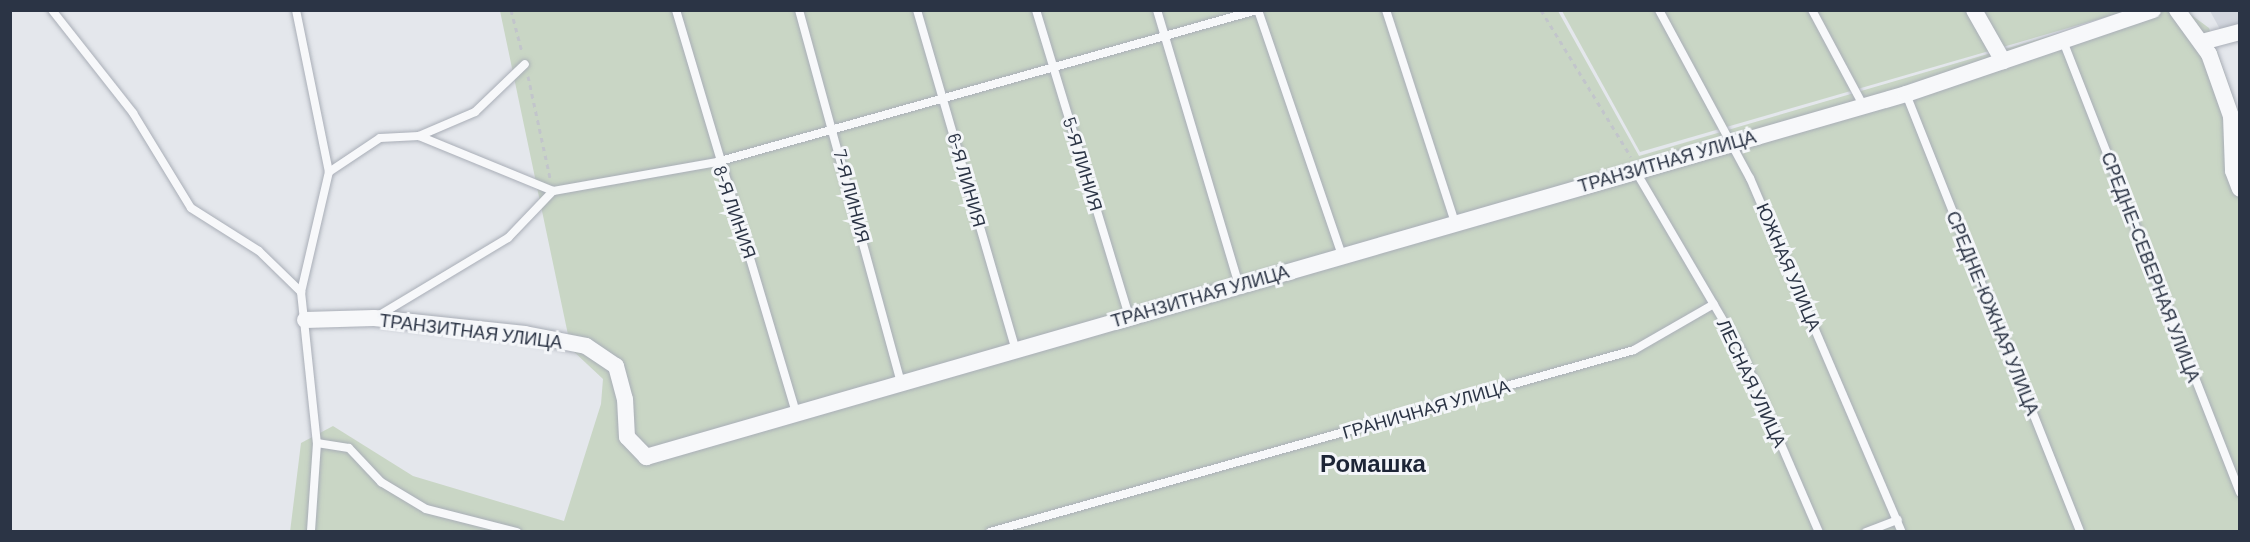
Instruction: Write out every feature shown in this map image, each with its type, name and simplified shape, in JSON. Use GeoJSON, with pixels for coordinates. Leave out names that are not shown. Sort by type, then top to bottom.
{"type":"FeatureCollection","features":[{"type":"Feature","properties":{"kind":"street"},"geometry":{"type":"LineString","coordinates":[[1974,10],[2003,61]]}},
{"type":"Feature","properties":{"kind":"street","name":"ТРАНЗИТНАЯ УЛИЦА"},"geometry":{"type":"LineString","coordinates":[[305,320],[374,318],[525,334],[586,346],[616,366],[626,399],[627,437],[646,457],[1455,222],[1638,174],[1727,143],[1906,94],[2153,10]]}},
{"type":"Feature","properties":{"kind":"street"},"geometry":{"type":"LineString","coordinates":[[2177,10],[2202,42],[2231,116],[2233,171],[2240,189]]}},
{"type":"Feature","properties":{"kind":"street"},"geometry":{"type":"LineString","coordinates":[[2202,42],[2240,32]]}},
{"type":"Feature","properties":{"kind":"lane"},"geometry":{"type":"LineString","coordinates":[[52,10],[133,113],[191,208],[259,251],[301,292]]}},
{"type":"Feature","properties":{"kind":"lane"},"geometry":{"type":"LineString","coordinates":[[296,10],[328,172],[301,292],[317,443],[311,531]]}},
{"type":"Feature","properties":{"kind":"lane","name":"8-Я ЛИНИЯ"},"geometry":{"type":"LineString","coordinates":[[676,10],[717,162],[796,413]]}},
{"type":"Feature","properties":{"kind":"lane","name":"7-Я ЛИНИЯ"},"geometry":{"type":"LineString","coordinates":[[799,10],[835,129],[901,383]]}},
{"type":"Feature","properties":{"kind":"lane","name":"6-Я ЛИНИЯ"},"geometry":{"type":"LineString","coordinates":[[917,10],[1016,350]]}},
{"type":"Feature","properties":{"kind":"lane","name":"5-Я ЛИНИЯ"},"geometry":{"type":"LineString","coordinates":[[1036,10],[1129,317]]}},
{"type":"Feature","properties":{"kind":"lane"},"geometry":{"type":"LineString","coordinates":[[1157,10],[1239,285]]}},
{"type":"Feature","properties":{"kind":"lane"},"geometry":{"type":"LineString","coordinates":[[419,136],[553,191],[717,162],[1258,10],[1342,255]]}},
{"type":"Feature","properties":{"kind":"lane"},"geometry":{"type":"LineString","coordinates":[[1386,10],[1455,222]]}},
{"type":"Feature","properties":{"kind":"lane","name":"ЮЖНАЯ УЛИЦА"},"geometry":{"type":"LineString","coordinates":[[1659,10],[1727,143],[1750,178],[1902,531]]}},
{"type":"Feature","properties":{"kind":"lane"},"geometry":{"type":"LineString","coordinates":[[1812,10],[1863,105]]}},
{"type":"Feature","properties":{"kind":"lane","name":"СРЕДНЕ-СЕВЕРНАЯ УЛИЦА"},"geometry":{"type":"LineString","coordinates":[[2063,41],[2240,493]]}},
{"type":"Feature","properties":{"kind":"lane"},"geometry":{"type":"LineString","coordinates":[[328,172],[380,138],[419,136],[475,112],[525,64]]}},
{"type":"Feature","properties":{"kind":"lane","name":"СРЕДНЕ-ЮЖНАЯ УЛИЦА"},"geometry":{"type":"LineString","coordinates":[[1906,94],[2080,531]]}},
{"type":"Feature","properties":{"kind":"lane","name":"ЛЕСНАЯ УЛИЦА"},"geometry":{"type":"LineString","coordinates":[[1638,174],[1740,349],[1819,531]]}},
{"type":"Feature","properties":{"kind":"lane"},"geometry":{"type":"LineString","coordinates":[[374,318],[507,238],[553,191]]}},
{"type":"Feature","properties":{"kind":"lane","name":"ГРАНИЧНАЯ УЛИЦА"},"geometry":{"type":"LineString","coordinates":[[990,531],[1634,350],[1684,327],[1714,304]]}},
{"type":"Feature","properties":{"kind":"lane"},"geometry":{"type":"LineString","coordinates":[[317,443],[349,448],[381,482],[426,509],[517,531]]}},
{"type":"Feature","properties":{"kind":"lane"},"geometry":{"type":"LineString","coordinates":[[1866,531],[1898,520]]}},
{"type":"Feature","properties":{"kind":"path"},"geometry":{"type":"LineString","coordinates":[[511,10],[553,191]]}},
{"type":"Feature","properties":{"kind":"path"},"geometry":{"type":"LineString","coordinates":[[1541,10],[1623,138],[1638,174]]}},
{"type":"Feature","properties":{"kind":"shaded area"},"geometry":{"type":"Polygon","coordinates":[[[2210,11],[2239,11],[2239,25],[2221,31],[2210,11]]]}},
{"type":"Feature","properties":{"kind":"green space"},"geometry":{"type":"Polygon","coordinates":[[[500,11],[1558,11],[1639,156],[2135,11],[2186,11],[2209,28],[2239,114],[2239,531],[290,532],[301,443],[333,426],[413,476],[564,521],[601,404],[603,379],[571,349],[500,11]]]}},
{"type":"Feature","properties":{"kind":"green space"},"geometry":{"type":"Polygon","coordinates":[[[1562,11],[2127,11],[1640,152],[1562,11]]]}},
{"type":"Feature","properties":{"kind":"district","name":"Ромашка"},"geometry":{"type":"Point","coordinates":[1373,463]}}]}
